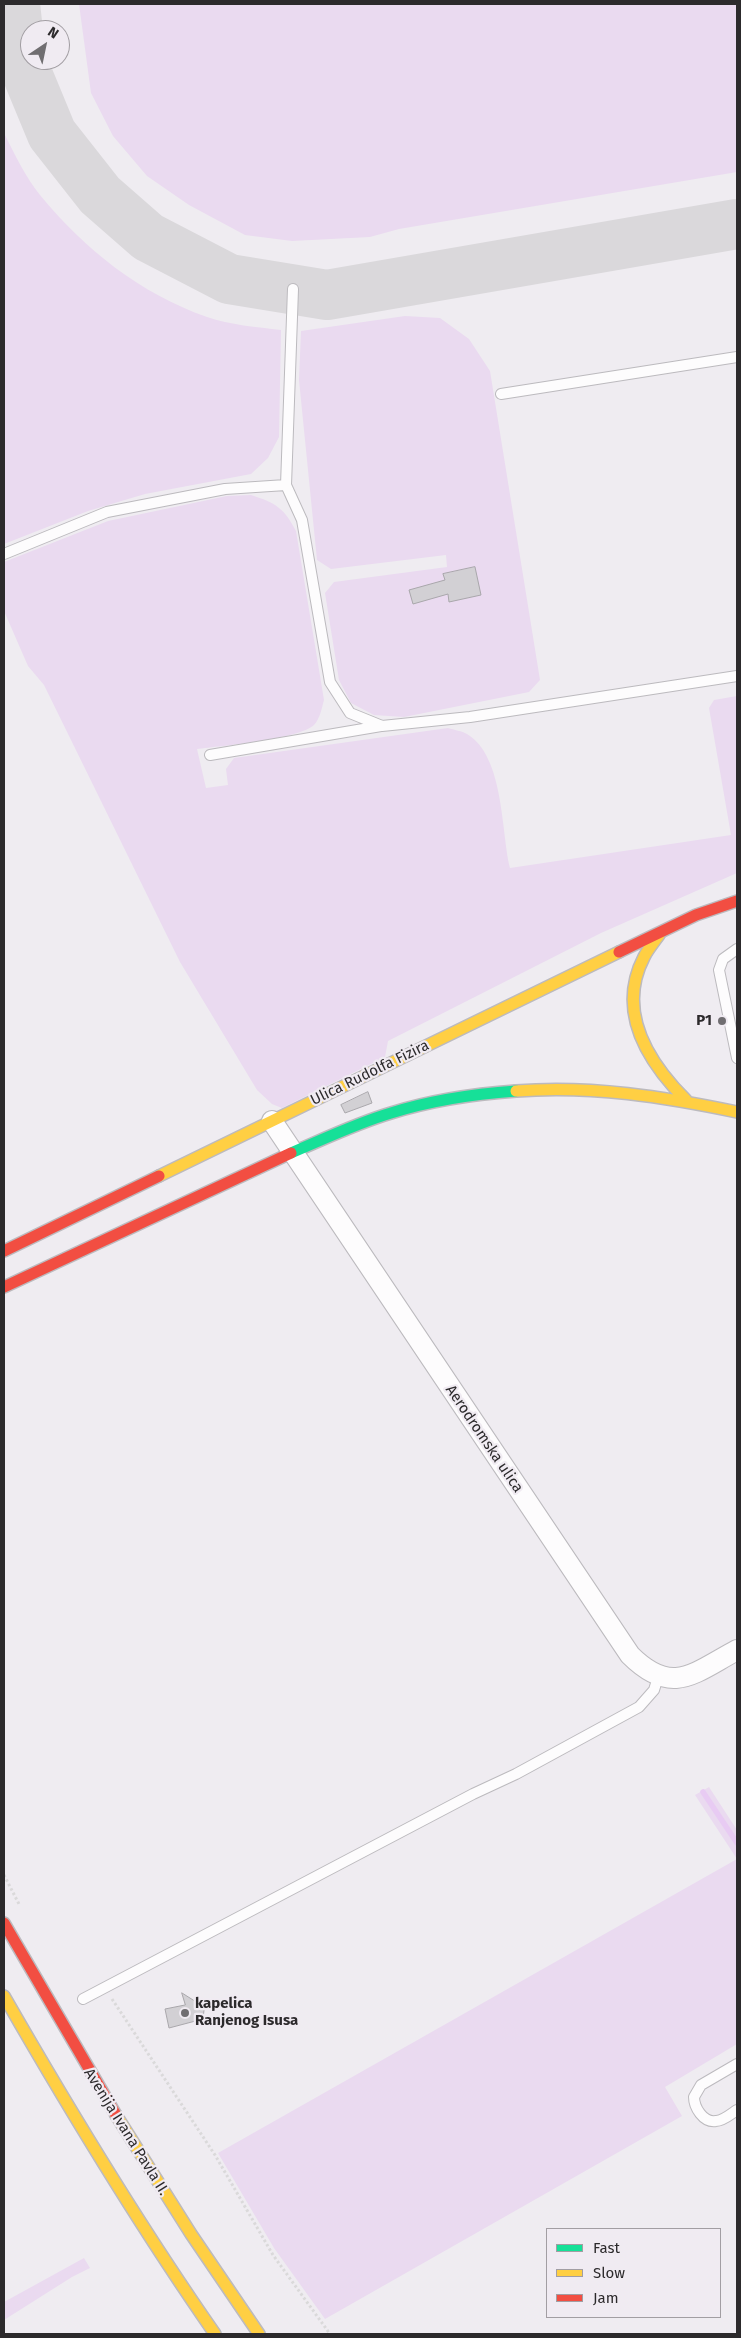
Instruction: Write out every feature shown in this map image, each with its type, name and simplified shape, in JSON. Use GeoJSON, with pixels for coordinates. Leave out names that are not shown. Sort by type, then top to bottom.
{"type":"FeatureCollection","features":[{"type":"Feature","properties":{"kind":"main road","name":"Ulica Rudolfa Fizira"},"geometry":{"type":"LineString","coordinates":[[4,1251],[696,915],[737,901]]}},
{"type":"Feature","properties":{"kind":"main road"},"geometry":{"type":"LineString","coordinates":[[660,933],[646,950],[639,964],[635,978],[633,1009],[645,1052],[667,1082],[686,1100]]}},
{"type":"Feature","properties":{"kind":"main road"},"geometry":{"type":"LineString","coordinates":[[4,1287],[291,1153],[397,1111],[457,1096],[528,1089],[588,1089],[686,1100],[737,1112]]}},
{"type":"Feature","properties":{"kind":"main road","name":"Avenija Ivana Pavla II."},"geometry":{"type":"LineString","coordinates":[[4,1923],[109,2106],[160,2188],[259,2334]]}},
{"type":"Feature","properties":{"kind":"main road"},"geometry":{"type":"LineString","coordinates":[[4,1996],[62,2098],[126,2201],[215,2334]]}},
{"type":"Feature","properties":{"kind":"street","name":"Aerodromska ulica"},"geometry":{"type":"LineString","coordinates":[[272,1121],[291,1153],[619,1639],[638,1663],[658,1677]]}},
{"type":"Feature","properties":{"kind":"street"},"geometry":{"type":"LineString","coordinates":[[658,1677],[668,1679],[682,1678],[737,1650]]}},
{"type":"Feature","properties":{"kind":"lane"},"geometry":{"type":"LineString","coordinates":[[293,289],[286,485],[302,520],[330,682],[350,713],[382,726]]}},
{"type":"Feature","properties":{"kind":"lane"},"geometry":{"type":"LineString","coordinates":[[501,394],[737,357]]}},
{"type":"Feature","properties":{"kind":"lane"},"geometry":{"type":"LineString","coordinates":[[4,554],[107,512],[225,489],[286,485]]}},
{"type":"Feature","properties":{"kind":"lane"},"geometry":{"type":"LineString","coordinates":[[210,755],[382,726],[470,717],[737,676]]}},
{"type":"Feature","properties":{"kind":"lane"},"geometry":{"type":"LineString","coordinates":[[737,949],[723,959],[719,970],[737,1058]]}},
{"type":"Feature","properties":{"kind":"lane"},"geometry":{"type":"LineString","coordinates":[[83,2000],[516,1774],[639,1707],[654,1690],[658,1677]]}},
{"type":"Feature","properties":{"kind":"lane"},"geometry":{"type":"LineString","coordinates":[[737,2064],[701,2085],[694,2097],[696,2108],[707,2120],[716,2121],[737,2110]]}},
{"type":"Feature","properties":{"kind":"path"},"geometry":{"type":"LineString","coordinates":[[105,1988],[215,2155],[273,2254],[330,2334]]}},
{"type":"Feature","properties":{"kind":"shaded area"},"geometry":{"type":"Polygon","coordinates":[[[79,4],[737,4],[737,172],[399,229],[370,237],[292,241],[245,235],[189,205],[147,176],[113,136],[91,93],[79,4]]]}},
{"type":"Feature","properties":{"kind":"shaded area"},"geometry":{"type":"Polygon","coordinates":[[[4,133],[25,173],[40,195],[75,234],[115,268],[159,296],[207,317],[234,324],[281,330],[279,437],[268,458],[251,474],[145,494],[88,511],[4,544],[4,133]]]}},
{"type":"Feature","properties":{"kind":"shaded area"},"geometry":{"type":"Polygon","coordinates":[[[405,316],[440,318],[469,339],[490,371],[540,680],[529,692],[404,717],[374,715],[351,703],[339,680],[325,593],[334,582],[447,567],[446,555],[331,569],[317,560],[299,380],[301,331],[405,316]]]}},
{"type":"Feature","properties":{"kind":"shaded area"},"geometry":{"type":"Polygon","coordinates":[[[251,495],[278,507],[296,531],[324,700],[316,722],[306,730],[277,738],[197,749],[206,788],[228,785],[226,769],[234,758],[448,728],[467,734],[479,745],[488,759],[499,795],[510,868],[731,835],[709,708],[714,700],[737,696],[737,873],[601,933],[388,1041],[385,1057],[282,1108],[272,1104],[257,1090],[180,962],[44,685],[28,666],[4,611],[4,562],[108,521],[227,496],[251,495]]]}},
{"type":"Feature","properties":{"kind":"shaded area"},"geometry":{"type":"Polygon","coordinates":[[[709,1787],[737,1830],[737,1859],[695,1795],[709,1787]]]}},
{"type":"Feature","properties":{"kind":"shaded area"},"geometry":{"type":"Polygon","coordinates":[[[737,1859],[737,2044],[665,2087],[682,2116],[325,2319],[274,2248],[218,2153],[737,1859]]]}},
{"type":"Feature","properties":{"kind":"shaded area"},"geometry":{"type":"Polygon","coordinates":[[[84,2258],[90,2268],[72,2277],[4,2320],[4,2302],[84,2258]]]}},
{"type":"Feature","properties":{"kind":"building"},"geometry":{"type":"Polygon","coordinates":[[[475,567],[481,595],[449,602],[448,594],[413,604],[409,590],[445,580],[443,574],[475,567]]]}},
{"type":"Feature","properties":{"kind":"building"},"geometry":{"type":"Polygon","coordinates":[[[368,1092],[372,1103],[345,1113],[341,1105],[368,1092]]]}},
{"type":"Feature","properties":{"kind":"building","name":"kapelica Ranjenog Isusa"},"geometry":{"type":"Polygon","coordinates":[[[182,1993],[201,2005],[204,2010],[203,2019],[169,2028],[165,2009],[185,2005],[182,1993]]]}},
{"type":"Feature","properties":{"kind":"waterway"},"geometry":{"type":"LineString","coordinates":[[703,1792],[737,1843]]}},
{"type":"Feature","properties":{"kind":"taxiway"},"geometry":{"type":"LineString","coordinates":[[15,4],[21,59],[52,134],[100,195],[148,237],[229,279],[327,295],[737,224]]}},
{"type":"Feature","properties":{"kind":"traffic: fast"},"geometry":{"type":"LineString","coordinates":[[291,1153],[378,1117],[406,1108],[453,1098],[516,1091]]}},
{"type":"Feature","properties":{"kind":"traffic: slow"},"geometry":{"type":"LineString","coordinates":[[659,935],[646,954],[636,977],[633,997],[635,1016],[640,1034],[659,1069],[686,1100]]}},
{"type":"Feature","properties":{"kind":"traffic: slow"},"geometry":{"type":"LineString","coordinates":[[272,1121],[619,952]]}},
{"type":"Feature","properties":{"kind":"traffic: slow"},"geometry":{"type":"LineString","coordinates":[[516,1091],[600,1091],[655,1097],[737,1112]]}},
{"type":"Feature","properties":{"kind":"traffic: slow"},"geometry":{"type":"LineString","coordinates":[[159,1176],[272,1121]]}},
{"type":"Feature","properties":{"kind":"traffic: slow"},"geometry":{"type":"LineString","coordinates":[[4,1996],[106,2167],[159,2251],[215,2334]]}},
{"type":"Feature","properties":{"kind":"traffic: slow"},"geometry":{"type":"LineString","coordinates":[[116,2115],[191,2234],[259,2334]]}},
{"type":"Feature","properties":{"kind":"traffic: jam"},"geometry":{"type":"LineString","coordinates":[[619,952],[696,915],[737,901]]}},
{"type":"Feature","properties":{"kind":"traffic: jam"},"geometry":{"type":"LineString","coordinates":[[4,1287],[291,1153]]}},
{"type":"Feature","properties":{"kind":"traffic: jam"},"geometry":{"type":"LineString","coordinates":[[4,1251],[159,1176]]}},
{"type":"Feature","properties":{"kind":"traffic: jam"},"geometry":{"type":"LineString","coordinates":[[4,1923],[116,2115]]}},
{"type":"Feature","properties":{"kind":"place","name":"P1"},"geometry":{"type":"Point","coordinates":[722,1021]}},
{"type":"Feature","properties":{"kind":"place","name":"kapelica Ranjenog Isusa"},"geometry":{"type":"Point","coordinates":[185,2013]}}]}
